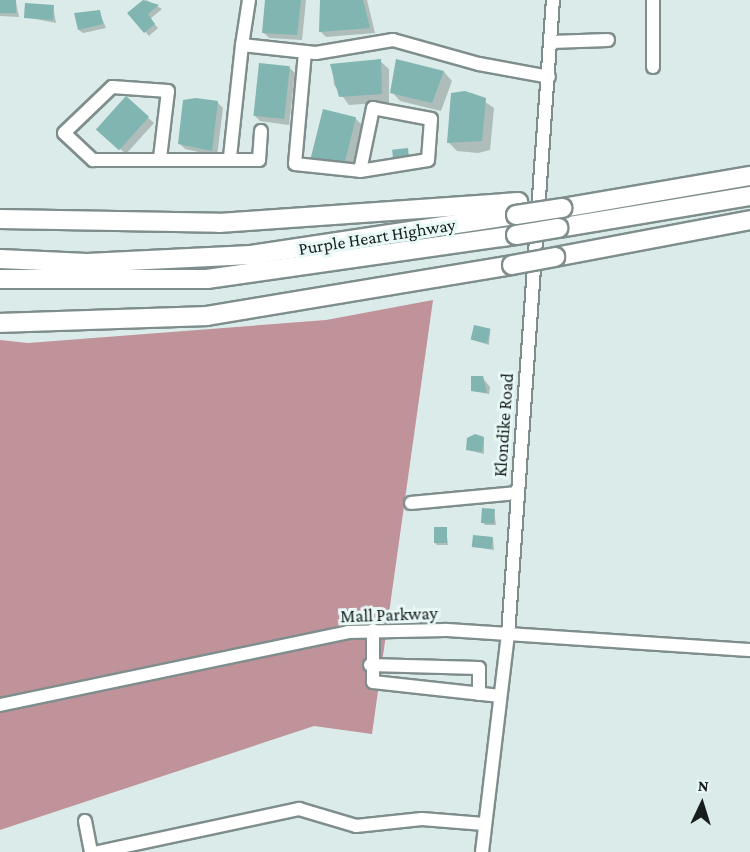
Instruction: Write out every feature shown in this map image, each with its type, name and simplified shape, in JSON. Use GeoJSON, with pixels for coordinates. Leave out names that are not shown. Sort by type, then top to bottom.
{"type":"FeatureCollection","features":[{"type":"Feature","properties":{"kind":"highway","name":"Purple Heart Highway"},"geometry":{"type":"LineString","coordinates":[[0,259],[87,263],[251,255],[517,208],[592,202],[750,176]]}},
{"type":"Feature","properties":{"kind":"highway","name":"Purple Heart Highway"},"geometry":{"type":"LineString","coordinates":[[0,279],[207,279],[516,236],[750,196]]}},
{"type":"Feature","properties":{"kind":"highway"},"geometry":{"type":"LineString","coordinates":[[0,219],[219,223],[517,208]]}},
{"type":"Feature","properties":{"kind":"highway"},"geometry":{"type":"LineString","coordinates":[[0,323],[207,316],[512,265],[750,220]]}},
{"type":"Feature","properties":{"kind":"street"},"geometry":{"type":"LineString","coordinates":[[230,157],[249,0]]}},
{"type":"Feature","properties":{"kind":"street","name":"Klondike Road"},"geometry":{"type":"LineString","coordinates":[[482,852],[508,635],[550,73],[553,0]]}},
{"type":"Feature","properties":{"kind":"street"},"geometry":{"type":"LineString","coordinates":[[653,0],[653,67]]}},
{"type":"Feature","properties":{"kind":"street"},"geometry":{"type":"LineString","coordinates":[[242,45],[305,52],[393,40],[468,61],[550,73]]}},
{"type":"Feature","properties":{"kind":"street"},"geometry":{"type":"LineString","coordinates":[[551,42],[608,40]]}},
{"type":"Feature","properties":{"kind":"street"},"geometry":{"type":"LineString","coordinates":[[305,52],[295,164],[360,171],[428,160],[431,119],[372,108],[360,171]]}},
{"type":"Feature","properties":{"kind":"street"},"geometry":{"type":"LineString","coordinates":[[160,158],[168,91],[112,87],[102,91],[64,133],[93,160],[230,157],[259,160],[261,131]]}},
{"type":"Feature","properties":{"kind":"street"},"geometry":{"type":"LineString","coordinates":[[411,503],[517,493]]}},
{"type":"Feature","properties":{"kind":"street"},"geometry":{"type":"LineString","coordinates":[[373,630],[370,665],[373,682],[500,696]]}},
{"type":"Feature","properties":{"kind":"street","name":"Mall Parkway"},"geometry":{"type":"LineString","coordinates":[[0,705],[373,630],[508,635],[750,650]]}},
{"type":"Feature","properties":{"kind":"street"},"geometry":{"type":"LineString","coordinates":[[370,665],[479,668],[479,694]]}},
{"type":"Feature","properties":{"kind":"street"},"geometry":{"type":"LineString","coordinates":[[98,852],[299,809],[356,826],[422,819],[484,824]]}},
{"type":"Feature","properties":{"kind":"street"},"geometry":{"type":"LineString","coordinates":[[85,821],[91,852]]}},
{"type":"Feature","properties":{"kind":"shaded area"},"geometry":{"type":"Polygon","coordinates":[[[433,300],[372,734],[314,726],[0,830],[0,340],[28,343],[326,320],[433,300]]]}},
{"type":"Feature","properties":{"kind":"building"},"geometry":{"type":"Polygon","coordinates":[[[0,0],[16,0],[16,13],[0,13],[0,0]]]}},
{"type":"Feature","properties":{"kind":"building"},"geometry":{"type":"Polygon","coordinates":[[[143,0],[159,5],[148,14],[155,24],[144,33],[127,13],[143,0]]]}},
{"type":"Feature","properties":{"kind":"building"},"geometry":{"type":"Polygon","coordinates":[[[265,0],[301,0],[297,35],[262,33],[265,0]]]}},
{"type":"Feature","properties":{"kind":"building"},"geometry":{"type":"Polygon","coordinates":[[[320,0],[363,0],[370,28],[319,32],[320,0]]]}},
{"type":"Feature","properties":{"kind":"building"},"geometry":{"type":"Polygon","coordinates":[[[25,3],[54,5],[53,20],[24,18],[25,3]]]}},
{"type":"Feature","properties":{"kind":"building"},"geometry":{"type":"Polygon","coordinates":[[[100,10],[103,24],[78,30],[74,13],[100,10]]]}},
{"type":"Feature","properties":{"kind":"building"},"geometry":{"type":"Polygon","coordinates":[[[381,59],[382,94],[339,97],[330,64],[381,59]]]}},
{"type":"Feature","properties":{"kind":"building"},"geometry":{"type":"Polygon","coordinates":[[[396,59],[444,71],[432,103],[390,93],[396,59]]]}},
{"type":"Feature","properties":{"kind":"building"},"geometry":{"type":"Polygon","coordinates":[[[259,63],[290,66],[284,119],[253,116],[259,63]]]}},
{"type":"Feature","properties":{"kind":"building"},"geometry":{"type":"Polygon","coordinates":[[[465,91],[486,98],[482,141],[447,143],[451,93],[465,91]]]}},
{"type":"Feature","properties":{"kind":"building"},"geometry":{"type":"Polygon","coordinates":[[[126,96],[149,117],[119,150],[96,129],[126,96]]]}},
{"type":"Feature","properties":{"kind":"building"},"geometry":{"type":"Polygon","coordinates":[[[196,98],[218,101],[212,151],[178,144],[183,100],[196,98]]]}},
{"type":"Feature","properties":{"kind":"building"},"geometry":{"type":"Polygon","coordinates":[[[323,109],[356,117],[344,166],[311,158],[323,109]]]}},
{"type":"Feature","properties":{"kind":"building"},"geometry":{"type":"Polygon","coordinates":[[[408,148],[409,158],[393,160],[392,150],[408,148]]]}},
{"type":"Feature","properties":{"kind":"building"},"geometry":{"type":"Polygon","coordinates":[[[474,325],[491,329],[487,343],[471,340],[474,325]]]}},
{"type":"Feature","properties":{"kind":"building"},"geometry":{"type":"Polygon","coordinates":[[[471,376],[483,376],[487,393],[471,391],[471,376]]]}},
{"type":"Feature","properties":{"kind":"building"},"geometry":{"type":"Polygon","coordinates":[[[475,434],[484,437],[482,452],[466,450],[467,438],[475,434]]]}},
{"type":"Feature","properties":{"kind":"building"},"geometry":{"type":"Polygon","coordinates":[[[482,508],[495,509],[494,524],[481,523],[482,508]]]}},
{"type":"Feature","properties":{"kind":"building"},"geometry":{"type":"Polygon","coordinates":[[[434,527],[447,527],[447,543],[434,543],[434,527]]]}},
{"type":"Feature","properties":{"kind":"building"},"geometry":{"type":"Polygon","coordinates":[[[473,535],[493,537],[492,549],[472,547],[473,535]]]}}]}
